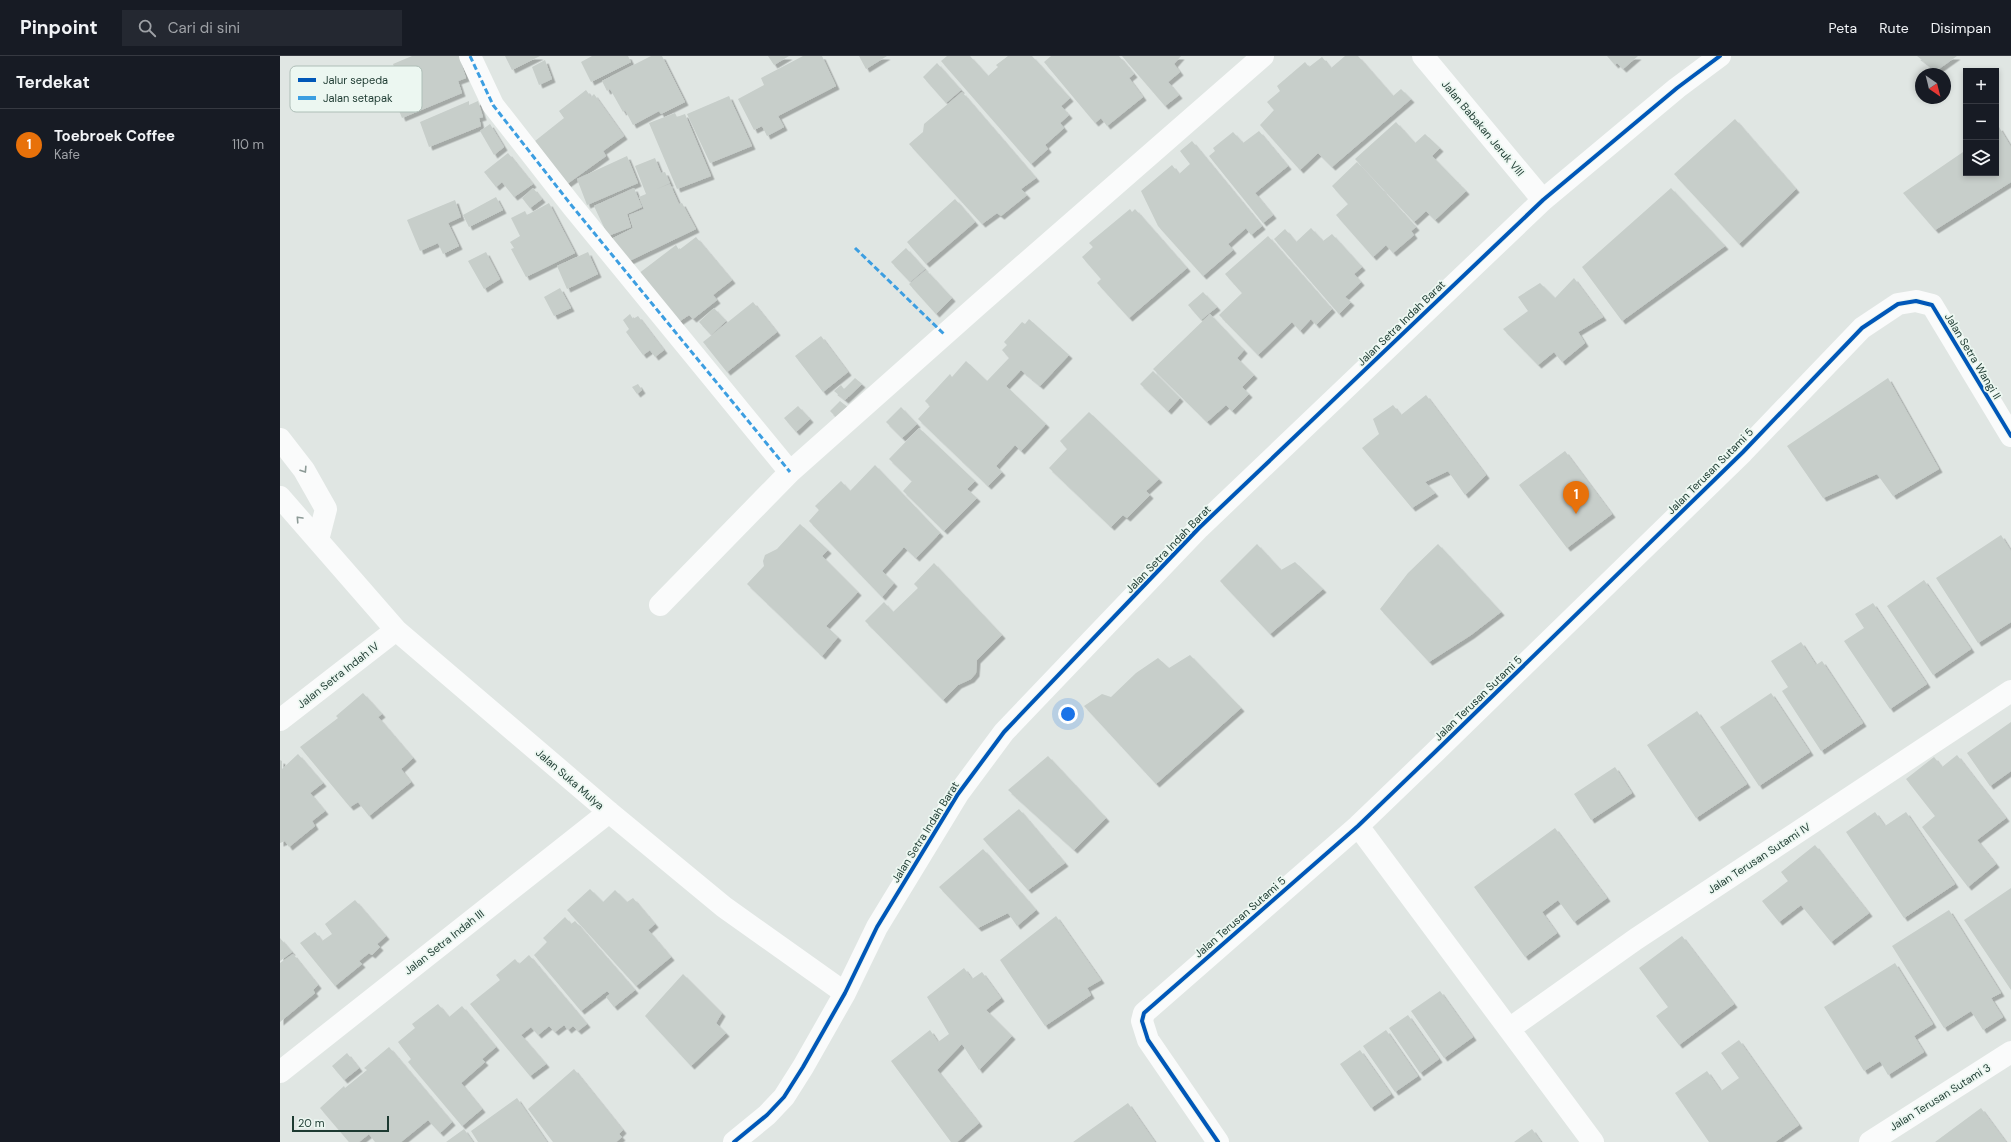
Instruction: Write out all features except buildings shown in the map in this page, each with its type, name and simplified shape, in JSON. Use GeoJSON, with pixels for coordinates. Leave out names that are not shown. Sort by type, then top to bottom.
{"type":"FeatureCollection","features":[{"type":"Feature","properties":{"kind":"street"},"geometry":{"type":"LineString","coordinates":[[470,56],[498,112],[572,206],[790,472]]}},
{"type":"Feature","properties":{"kind":"street"},"geometry":{"type":"LineString","coordinates":[[660,605],[790,472],[979,304],[1264,56]]}},
{"type":"Feature","properties":{"kind":"street","name":"Jalan Babakan Jeruk VIII"},"geometry":{"type":"LineString","coordinates":[[1423,56],[1543,200]]}},
{"type":"Feature","properties":{"kind":"street","name":"Jalan Setra Indah Barat"},"geometry":{"type":"LineString","coordinates":[[734,1142],[767,1115],[784,1097],[845,994],[877,927],[958,794],[1004,732],[1198,528],[1543,200],[1677,88],[1720,56]]}},
{"type":"Feature","properties":{"kind":"street","name":"Jalan Terusan Sutami 5"},"geometry":{"type":"LineString","coordinates":[[1218,1142],[1148,1040],[1142,1021],[1144,1013],[1358,826],[1743,452],[1862,328],[1898,304],[1916,301],[1932,306]]}},
{"type":"Feature","properties":{"kind":"street","name":"Jalan Setra Wangi II"},"geometry":{"type":"LineString","coordinates":[[1932,306],[2011,436]]}},
{"type":"Feature","properties":{"kind":"street"},"geometry":{"type":"LineString","coordinates":[[280,439],[304,470],[326,510],[318,540]]}},
{"type":"Feature","properties":{"kind":"street","name":"Jalan Suka Mulya"},"geometry":{"type":"LineString","coordinates":[[280,497],[396,630],[609,812],[724,907],[845,994]]}},
{"type":"Feature","properties":{"kind":"street","name":"Jalan Setra Indah IV"},"geometry":{"type":"LineString","coordinates":[[280,720],[396,630]]}},
{"type":"Feature","properties":{"kind":"street","name":"Jalan Terusan Sutami IV"},"geometry":{"type":"LineString","coordinates":[[1509,1029],[1636,939],[2011,691]]}},
{"type":"Feature","properties":{"kind":"street","name":"Jalan Setra Indah III"},"geometry":{"type":"LineString","coordinates":[[280,1072],[609,812]]}},
{"type":"Feature","properties":{"kind":"street"},"geometry":{"type":"LineString","coordinates":[[1358,826],[1593,1142]]}},
{"type":"Feature","properties":{"kind":"street","name":"Jalan Terusan Sutami 3"},"geometry":{"type":"LineString","coordinates":[[1870,1142],[2011,1052]]}},
{"type":"Feature","properties":{"kind":"marked path"},"geometry":{"type":"LineString","coordinates":[[470,56],[493,105],[572,206],[790,472]]}},
{"type":"Feature","properties":{"kind":"marked path"},"geometry":{"type":"LineString","coordinates":[[855,248],[945,335]]}},
{"type":"Feature","properties":{"kind":"cycle path"},"geometry":{"type":"LineString","coordinates":[[734,1142],[767,1115],[784,1097],[803,1067],[845,993],[877,927],[958,794],[1004,732],[1199,528],[1543,200],[1677,88],[1720,56]]}},
{"type":"Feature","properties":{"kind":"cycle path"},"geometry":{"type":"LineString","coordinates":[[1218,1142],[1148,1040],[1142,1021],[1144,1013],[1358,826],[1743,452],[1862,328],[1898,304],[1916,301],[1932,305],[2011,436]]}},
{"type":"Feature","properties":{"kind":"place","name":"Toebroek Coffee"},"geometry":{"type":"Point","coordinates":[1576,514]}}]}
